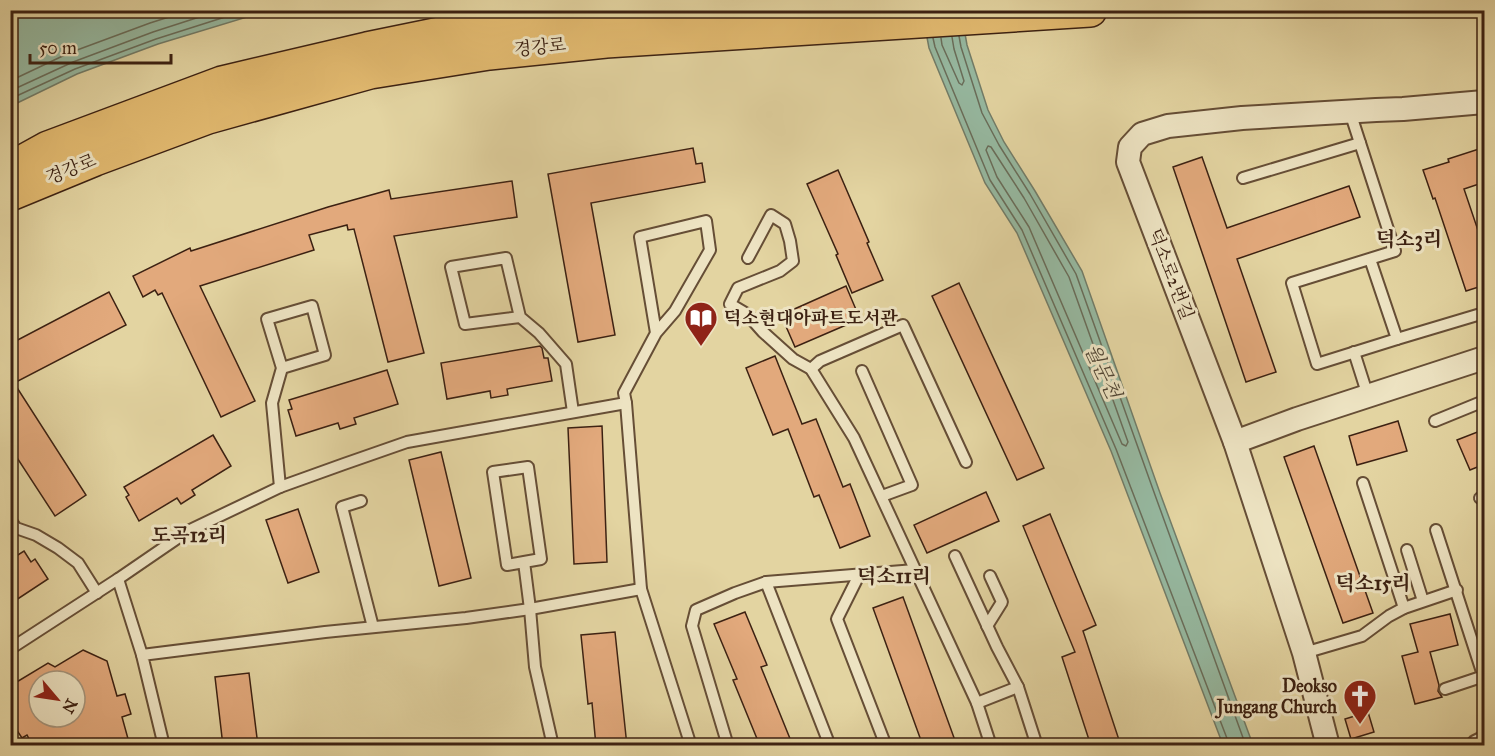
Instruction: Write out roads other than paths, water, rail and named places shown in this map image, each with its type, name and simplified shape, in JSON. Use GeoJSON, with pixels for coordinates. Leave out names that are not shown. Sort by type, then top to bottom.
{"type":"FeatureCollection","features":[{"type":"Feature","properties":{"kind":"main road","name":"경강로"},"geometry":{"type":"LineString","coordinates":[[10,169],[48,148],[222,83],[367,49],[494,23],[698,10]]}},
{"type":"Feature","properties":{"kind":"main road","name":"경강로"},"geometry":{"type":"LineString","coordinates":[[10,194],[95,159],[208,117],[370,72],[489,53],[606,41],[1090,10]]}},
{"type":"Feature","properties":{"kind":"street","name":"덕소로2번길"},"geometry":{"type":"LineString","coordinates":[[1328,746],[1304,653],[1235,441],[1128,162],[1130,147],[1142,134],[1168,126],[1242,118],[1485,102]]}},
{"type":"Feature","properties":{"kind":"street"},"geometry":{"type":"LineString","coordinates":[[1235,441],[1485,358]]}},
{"type":"Feature","properties":{"kind":"street"},"geometry":{"type":"LineString","coordinates":[[1478,746],[1485,743]]}},
{"type":"Feature","properties":{"kind":"lane"},"geometry":{"type":"LineString","coordinates":[[1350,112],[1395,251],[1292,283],[1317,364],[1485,313]]}},
{"type":"Feature","properties":{"kind":"lane"},"geometry":{"type":"LineString","coordinates":[[1243,178],[1360,143]]}},
{"type":"Feature","properties":{"kind":"lane"},"geometry":{"type":"LineString","coordinates":[[748,258],[771,215],[784,224],[790,241],[793,261],[780,272],[738,288],[730,304],[747,314],[793,360],[812,369],[854,438],[977,703],[991,746]]}},
{"type":"Feature","properties":{"kind":"lane"},"geometry":{"type":"LineString","coordinates":[[656,333],[640,237],[706,221],[710,250],[675,311],[656,333],[624,393],[641,589],[691,746]]}},
{"type":"Feature","properties":{"kind":"lane"},"geometry":{"type":"LineString","coordinates":[[520,317],[465,324],[451,267],[506,258],[520,317],[539,333],[566,364],[573,412]]}},
{"type":"Feature","properties":{"kind":"lane"},"geometry":{"type":"LineString","coordinates":[[1370,259],[1397,339]]}},
{"type":"Feature","properties":{"kind":"lane"},"geometry":{"type":"LineString","coordinates":[[280,487],[272,403],[282,368],[267,319],[312,306],[325,355],[282,368]]}},
{"type":"Feature","properties":{"kind":"lane"},"geometry":{"type":"LineString","coordinates":[[812,369],[820,361],[903,325],[966,462]]}},
{"type":"Feature","properties":{"kind":"lane"},"geometry":{"type":"LineString","coordinates":[[1354,352],[1368,396]]}},
{"type":"Feature","properties":{"kind":"lane"},"geometry":{"type":"LineString","coordinates":[[862,370],[912,485],[882,496]]}},
{"type":"Feature","properties":{"kind":"lane"},"geometry":{"type":"LineString","coordinates":[[1436,421],[1485,401]]}},
{"type":"Feature","properties":{"kind":"lane"},"geometry":{"type":"LineString","coordinates":[[10,649],[188,531],[280,487],[407,442],[626,403]]}},
{"type":"Feature","properties":{"kind":"lane"},"geometry":{"type":"LineString","coordinates":[[528,467],[541,559],[524,562],[507,565],[493,472],[528,467]]}},
{"type":"Feature","properties":{"kind":"lane"},"geometry":{"type":"LineString","coordinates":[[1363,483],[1404,608]]}},
{"type":"Feature","properties":{"kind":"lane"},"geometry":{"type":"LineString","coordinates":[[361,501],[342,507],[373,627]]}},
{"type":"Feature","properties":{"kind":"lane"},"geometry":{"type":"LineString","coordinates":[[12,523],[58,548],[78,563],[97,593]]}},
{"type":"Feature","properties":{"kind":"lane"},"geometry":{"type":"LineString","coordinates":[[1436,530],[1484,677],[1445,689]]}},
{"type":"Feature","properties":{"kind":"lane"},"geometry":{"type":"LineString","coordinates":[[1407,550],[1423,601]]}},
{"type":"Feature","properties":{"kind":"lane"},"geometry":{"type":"LineString","coordinates":[[955,556],[1018,687],[1037,746]]}},
{"type":"Feature","properties":{"kind":"lane"},"geometry":{"type":"LineString","coordinates":[[524,562],[535,667],[554,746]]}},
{"type":"Feature","properties":{"kind":"lane"},"geometry":{"type":"LineString","coordinates":[[728,746],[692,626],[696,610],[766,582],[915,570]]}},
{"type":"Feature","properties":{"kind":"lane"},"geometry":{"type":"LineString","coordinates":[[859,575],[837,619],[886,746]]}},
{"type":"Feature","properties":{"kind":"lane"},"geometry":{"type":"LineString","coordinates":[[987,626],[1002,602],[990,576]]}},
{"type":"Feature","properties":{"kind":"lane"},"geometry":{"type":"LineString","coordinates":[[118,579],[142,655],[164,746]]}},
{"type":"Feature","properties":{"kind":"lane"},"geometry":{"type":"LineString","coordinates":[[766,582],[830,746]]}},
{"type":"Feature","properties":{"kind":"lane"},"geometry":{"type":"LineString","coordinates":[[142,655],[325,632],[466,618],[641,589]]}},
{"type":"Feature","properties":{"kind":"lane"},"geometry":{"type":"LineString","coordinates":[[1304,653],[1362,636],[1404,608],[1456,590]]}},
{"type":"Feature","properties":{"kind":"lane"},"geometry":{"type":"LineString","coordinates":[[977,703],[1018,687]]}},
{"type":"Feature","properties":{"kind":"water"},"geometry":{"type":"Polygon","coordinates":[[[11,10],[267,11],[158,44],[77,74],[11,106],[11,10]]]}},
{"type":"Feature","properties":{"kind":"water","name":"월문천"},"geometry":{"type":"Polygon","coordinates":[[[922,11],[961,11],[967,45],[988,110],[1004,142],[1082,271],[1160,493],[1253,745],[1223,745],[1111,451],[1017,233],[985,183],[929,48],[922,11]]]}},
{"type":"Feature","properties":{"kind":"place","name":"덕소현대아파트도서관"},"geometry":{"type":"Point","coordinates":[701,347]}},
{"type":"Feature","properties":{"kind":"place","name":"Deokso Jungang Church"},"geometry":{"type":"Point","coordinates":[1360,725]}},
{"type":"Feature","properties":{"kind":"district","name":"덕소3리"},"geometry":{"type":"Point","coordinates":[1409,239]}},
{"type":"Feature","properties":{"kind":"district","name":"도곡12리"},"geometry":{"type":"Point","coordinates":[189,535]}},
{"type":"Feature","properties":{"kind":"district","name":"덕소11리"},"geometry":{"type":"Point","coordinates":[894,576]}},
{"type":"Feature","properties":{"kind":"district","name":"덕소15리"},"geometry":{"type":"Point","coordinates":[1373,583]}}]}
